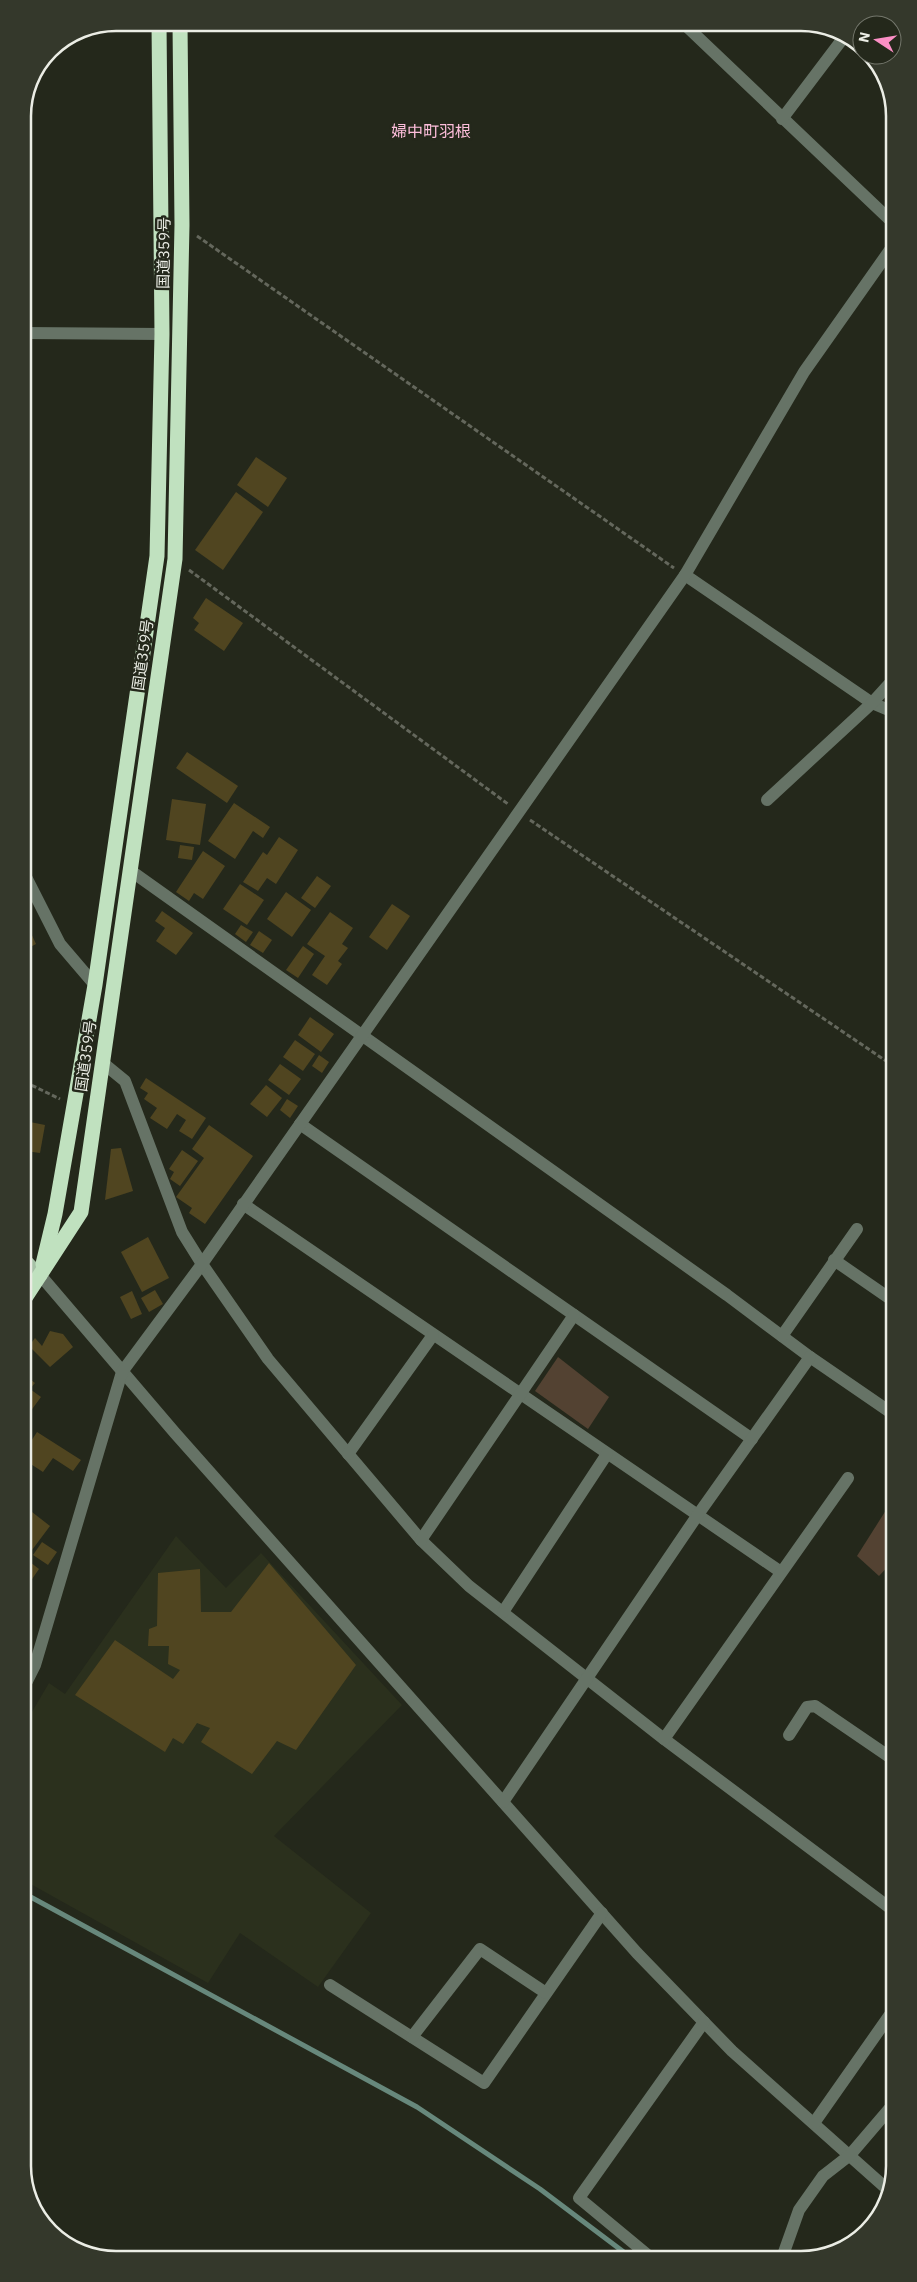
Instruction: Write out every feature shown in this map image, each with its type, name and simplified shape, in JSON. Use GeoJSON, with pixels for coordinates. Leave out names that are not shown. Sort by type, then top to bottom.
{"type":"FeatureCollection","features":[{"type":"Feature","properties":{"kind":"highway","name":"国道359号"},"geometry":{"type":"LineString","coordinates":[[41,1276],[55,1214],[95,985],[157,556],[162,334],[159,31]]}},
{"type":"Feature","properties":{"kind":"highway","name":"国道359号"},"geometry":{"type":"LineString","coordinates":[[31,1290],[81,1212],[174,559],[182,225],[180,31]]}},
{"type":"Feature","properties":{"kind":"main road"},"geometry":{"type":"LineString","coordinates":[[31,1265],[41,1276]]}},
{"type":"Feature","properties":{"kind":"street"},"geometry":{"type":"LineString","coordinates":[[691,31],[886,216]]}},
{"type":"Feature","properties":{"kind":"street"},"geometry":{"type":"LineString","coordinates":[[782,118],[840,42]]}},
{"type":"Feature","properties":{"kind":"street"},"geometry":{"type":"LineString","coordinates":[[31,1672],[122,1372],[202,1264],[684,575],[804,372],[886,256]]}},
{"type":"Feature","properties":{"kind":"street"},"geometry":{"type":"LineString","coordinates":[[31,333],[162,334]]}},
{"type":"Feature","properties":{"kind":"street"},"geometry":{"type":"LineString","coordinates":[[684,575],[872,703],[886,709]]}},
{"type":"Feature","properties":{"kind":"street"},"geometry":{"type":"LineString","coordinates":[[767,800],[872,703],[886,688]]}},
{"type":"Feature","properties":{"kind":"street"},"geometry":{"type":"LineString","coordinates":[[130,871],[727,1295],[810,1357],[886,1409]]}},
{"type":"Feature","properties":{"kind":"street"},"geometry":{"type":"LineString","coordinates":[[31,887],[60,944],[95,985]]}},
{"type":"Feature","properties":{"kind":"street"},"geometry":{"type":"LineString","coordinates":[[103,1063],[125,1081],[182,1232],[202,1264],[268,1359],[421,1540],[469,1586],[664,1739],[886,1906]]}},
{"type":"Feature","properties":{"kind":"street"},"geometry":{"type":"LineString","coordinates":[[300,1124],[752,1439]]}},
{"type":"Feature","properties":{"kind":"street"},"geometry":{"type":"LineString","coordinates":[[243,1204],[781,1572]]}},
{"type":"Feature","properties":{"kind":"street"},"geometry":{"type":"LineString","coordinates":[[782,1336],[857,1229]]}},
{"type":"Feature","properties":{"kind":"street"},"geometry":{"type":"LineString","coordinates":[[834,1260],[886,1296]]}},
{"type":"Feature","properties":{"kind":"street"},"geometry":{"type":"LineString","coordinates":[[41,1276],[122,1372],[602,1913],[732,2050],[883,2185]]}},
{"type":"Feature","properties":{"kind":"street"},"geometry":{"type":"LineString","coordinates":[[421,1540],[574,1315]]}},
{"type":"Feature","properties":{"kind":"street"},"geometry":{"type":"LineString","coordinates":[[348,1454],[433,1335]]}},
{"type":"Feature","properties":{"kind":"street"},"geometry":{"type":"LineString","coordinates":[[503,1802],[586,1676],[810,1357]]}},
{"type":"Feature","properties":{"kind":"street"},"geometry":{"type":"LineString","coordinates":[[503,1612],[607,1454]]}},
{"type":"Feature","properties":{"kind":"street"},"geometry":{"type":"LineString","coordinates":[[664,1739],[848,1478]]}},
{"type":"Feature","properties":{"kind":"street"},"geometry":{"type":"LineString","coordinates":[[789,1735],[807,1707],[815,1706],[886,1755]]}},
{"type":"Feature","properties":{"kind":"street"},"geometry":{"type":"LineString","coordinates":[[330,1985],[484,2083],[602,1913]]}},
{"type":"Feature","properties":{"kind":"street"},"geometry":{"type":"LineString","coordinates":[[412,2037],[480,1949],[546,1993]]}},
{"type":"Feature","properties":{"kind":"street"},"geometry":{"type":"LineString","coordinates":[[814,2123],[886,2020]]}},
{"type":"Feature","properties":{"kind":"street"},"geometry":{"type":"LineString","coordinates":[[643,2251],[579,2198],[704,2022]]}},
{"type":"Feature","properties":{"kind":"street"},"geometry":{"type":"LineString","coordinates":[[784,2251],[799,2210],[823,2176],[850,2155],[886,2112]]}},
{"type":"Feature","properties":{"kind":"path"},"geometry":{"type":"LineString","coordinates":[[182,225],[684,575]]}},
{"type":"Feature","properties":{"kind":"path"},"geometry":{"type":"LineString","coordinates":[[174,559],[518,811],[886,1061]]}},
{"type":"Feature","properties":{"kind":"path"},"geometry":{"type":"LineString","coordinates":[[31,1085],[74,1106]]}},
{"type":"Feature","properties":{"kind":"shaded area"},"geometry":{"type":"Polygon","coordinates":[[[558,1357],[609,1397],[588,1429],[535,1391],[558,1357]]]}},
{"type":"Feature","properties":{"kind":"shaded area"},"geometry":{"type":"Polygon","coordinates":[[[886,1510],[886,1568],[879,1576],[857,1556],[886,1510]]]}},
{"type":"Feature","properties":{"kind":"shaded area"},"geometry":{"type":"Polygon","coordinates":[[[176,1536],[226,1588],[261,1553],[402,1705],[274,1836],[371,1913],[318,1987],[240,1933],[208,1983],[31,1884],[31,1714],[49,1683],[65,1694],[176,1536]]]}},
{"type":"Feature","properties":{"kind":"building"},"geometry":{"type":"Polygon","coordinates":[[[256,457],[287,478],[268,507],[237,485],[256,457]]]}},
{"type":"Feature","properties":{"kind":"building"},"geometry":{"type":"Polygon","coordinates":[[[236,492],[263,512],[223,570],[195,550],[236,492]]]}},
{"type":"Feature","properties":{"kind":"building"},"geometry":{"type":"Polygon","coordinates":[[[206,598],[243,623],[224,651],[194,630],[199,623],[193,618],[206,598]]]}},
{"type":"Feature","properties":{"kind":"building"},"geometry":{"type":"Polygon","coordinates":[[[187,752],[238,786],[227,803],[176,768],[187,752]]]}},
{"type":"Feature","properties":{"kind":"building"},"geometry":{"type":"Polygon","coordinates":[[[172,799],[206,804],[200,845],[166,840],[172,799]]]}},
{"type":"Feature","properties":{"kind":"building"},"geometry":{"type":"Polygon","coordinates":[[[234,803],[270,827],[263,838],[253,831],[235,859],[208,841],[234,803]]]}},
{"type":"Feature","properties":{"kind":"building"},"geometry":{"type":"Polygon","coordinates":[[[279,837],[298,850],[276,884],[267,878],[258,891],[243,882],[263,852],[267,855],[279,837]]]}},
{"type":"Feature","properties":{"kind":"building"},"geometry":{"type":"Polygon","coordinates":[[[180,845],[194,847],[192,860],[178,858],[180,845]]]}},
{"type":"Feature","properties":{"kind":"building"},"geometry":{"type":"Polygon","coordinates":[[[203,851],[225,866],[203,899],[194,893],[189,901],[176,892],[203,851]]]}},
{"type":"Feature","properties":{"kind":"building"},"geometry":{"type":"Polygon","coordinates":[[[317,876],[331,886],[315,908],[301,898],[317,876]]]}},
{"type":"Feature","properties":{"kind":"building"},"geometry":{"type":"Polygon","coordinates":[[[240,884],[264,900],[247,925],[223,909],[240,884]]]}},
{"type":"Feature","properties":{"kind":"building"},"geometry":{"type":"Polygon","coordinates":[[[286,892],[311,910],[292,937],[267,919],[286,892]]]}},
{"type":"Feature","properties":{"kind":"building"},"geometry":{"type":"Polygon","coordinates":[[[392,904],[410,916],[387,950],[369,937],[392,904]]]}},
{"type":"Feature","properties":{"kind":"building"},"geometry":{"type":"Polygon","coordinates":[[[162,911],[193,933],[176,955],[156,941],[165,928],[155,921],[162,911]]]}},
{"type":"Feature","properties":{"kind":"building"},"geometry":{"type":"Polygon","coordinates":[[[330,912],[353,928],[342,944],[348,948],[338,961],[342,964],[327,985],[312,975],[325,956],[307,944],[330,912]]]}},
{"type":"Feature","properties":{"kind":"building"},"geometry":{"type":"Polygon","coordinates":[[[241,925],[253,932],[246,942],[235,934],[241,925]]]}},
{"type":"Feature","properties":{"kind":"building"},"geometry":{"type":"Polygon","coordinates":[[[259,931],[272,940],[263,953],[250,945],[259,931]]]}},
{"type":"Feature","properties":{"kind":"building"},"geometry":{"type":"Polygon","coordinates":[[[31,933],[36,944],[31,947],[31,933]]]}},
{"type":"Feature","properties":{"kind":"building"},"geometry":{"type":"Polygon","coordinates":[[[303,946],[314,954],[298,978],[286,970],[303,946]]]}},
{"type":"Feature","properties":{"kind":"building"},"geometry":{"type":"Polygon","coordinates":[[[310,1017],[334,1034],[321,1052],[298,1035],[310,1017]]]}},
{"type":"Feature","properties":{"kind":"building"},"geometry":{"type":"Polygon","coordinates":[[[295,1040],[315,1054],[303,1071],[283,1057],[295,1040]]]}},
{"type":"Feature","properties":{"kind":"building"},"geometry":{"type":"Polygon","coordinates":[[[319,1055],[329,1062],[322,1073],[312,1066],[319,1055]]]}},
{"type":"Feature","properties":{"kind":"building"},"geometry":{"type":"Polygon","coordinates":[[[280,1064],[301,1079],[289,1095],[268,1080],[280,1064]]]}},
{"type":"Feature","properties":{"kind":"building"},"geometry":{"type":"Polygon","coordinates":[[[146,1078],[206,1118],[192,1139],[179,1131],[186,1120],[177,1114],[167,1129],[150,1118],[157,1108],[144,1099],[148,1093],[140,1088],[146,1078]]]}},
{"type":"Feature","properties":{"kind":"building"},"geometry":{"type":"Polygon","coordinates":[[[266,1085],[282,1098],[267,1117],[250,1104],[266,1085]]]}},
{"type":"Feature","properties":{"kind":"building"},"geometry":{"type":"Polygon","coordinates":[[[287,1099],[298,1106],[290,1118],[280,1110],[287,1099]]]}},
{"type":"Feature","properties":{"kind":"building"},"geometry":{"type":"Polygon","coordinates":[[[31,1122],[45,1125],[40,1153],[31,1152],[31,1122]]]}},
{"type":"Feature","properties":{"kind":"building"},"geometry":{"type":"Polygon","coordinates":[[[209,1125],[253,1156],[205,1224],[189,1213],[192,1208],[176,1197],[204,1158],[192,1149],[209,1125]]]}},
{"type":"Feature","properties":{"kind":"building"},"geometry":{"type":"Polygon","coordinates":[[[121,1148],[133,1191],[105,1200],[111,1149],[121,1148]]]}},
{"type":"Feature","properties":{"kind":"building"},"geometry":{"type":"Polygon","coordinates":[[[182,1150],[198,1161],[180,1186],[170,1179],[174,1172],[169,1169],[182,1150]]]}},
{"type":"Feature","properties":{"kind":"building"},"geometry":{"type":"Polygon","coordinates":[[[148,1237],[169,1278],[142,1292],[121,1252],[148,1237]]]}},
{"type":"Feature","properties":{"kind":"building"},"geometry":{"type":"Polygon","coordinates":[[[155,1290],[163,1304],[149,1312],[141,1298],[155,1290]]]}},
{"type":"Feature","properties":{"kind":"building"},"geometry":{"type":"Polygon","coordinates":[[[132,1291],[142,1314],[131,1319],[120,1297],[132,1291]]]}},
{"type":"Feature","properties":{"kind":"building"},"geometry":{"type":"Polygon","coordinates":[[[50,1331],[63,1334],[73,1347],[50,1367],[31,1348],[31,1343],[35,1338],[42,1346],[50,1331]]]}},
{"type":"Feature","properties":{"kind":"building"},"geometry":{"type":"Polygon","coordinates":[[[31,1380],[35,1383],[31,1388],[31,1380]]]}},
{"type":"Feature","properties":{"kind":"building"},"geometry":{"type":"Polygon","coordinates":[[[31,1390],[41,1397],[31,1411],[31,1390]]]}},
{"type":"Feature","properties":{"kind":"building"},"geometry":{"type":"Polygon","coordinates":[[[37,1432],[81,1460],[73,1471],[53,1458],[43,1472],[31,1464],[31,1441],[37,1432]]]}},
{"type":"Feature","properties":{"kind":"building"},"geometry":{"type":"Polygon","coordinates":[[[32,1512],[50,1526],[31,1551],[32,1512]]]}},
{"type":"Feature","properties":{"kind":"building"},"geometry":{"type":"Polygon","coordinates":[[[42,1542],[57,1552],[48,1565],[33,1555],[42,1542]]]}},
{"type":"Feature","properties":{"kind":"building"},"geometry":{"type":"Polygon","coordinates":[[[31,1563],[39,1569],[31,1581],[31,1563]]]}},
{"type":"Feature","properties":{"kind":"building"},"geometry":{"type":"Polygon","coordinates":[[[269,1563],[356,1665],[296,1750],[277,1741],[252,1774],[201,1742],[210,1728],[197,1723],[183,1744],[173,1738],[165,1752],[75,1695],[115,1640],[173,1679],[180,1670],[168,1664],[169,1646],[148,1646],[149,1629],[157,1626],[158,1573],[200,1569],[201,1612],[231,1612],[269,1563]]]}},
{"type":"Feature","properties":{"kind":"waterway"},"geometry":{"type":"LineString","coordinates":[[31,1897],[417,2107],[540,2189],[622,2251]]}},
{"type":"Feature","properties":{"kind":"district","name":"婦中町羽根"},"geometry":{"type":"Point","coordinates":[431,131]}}]}
